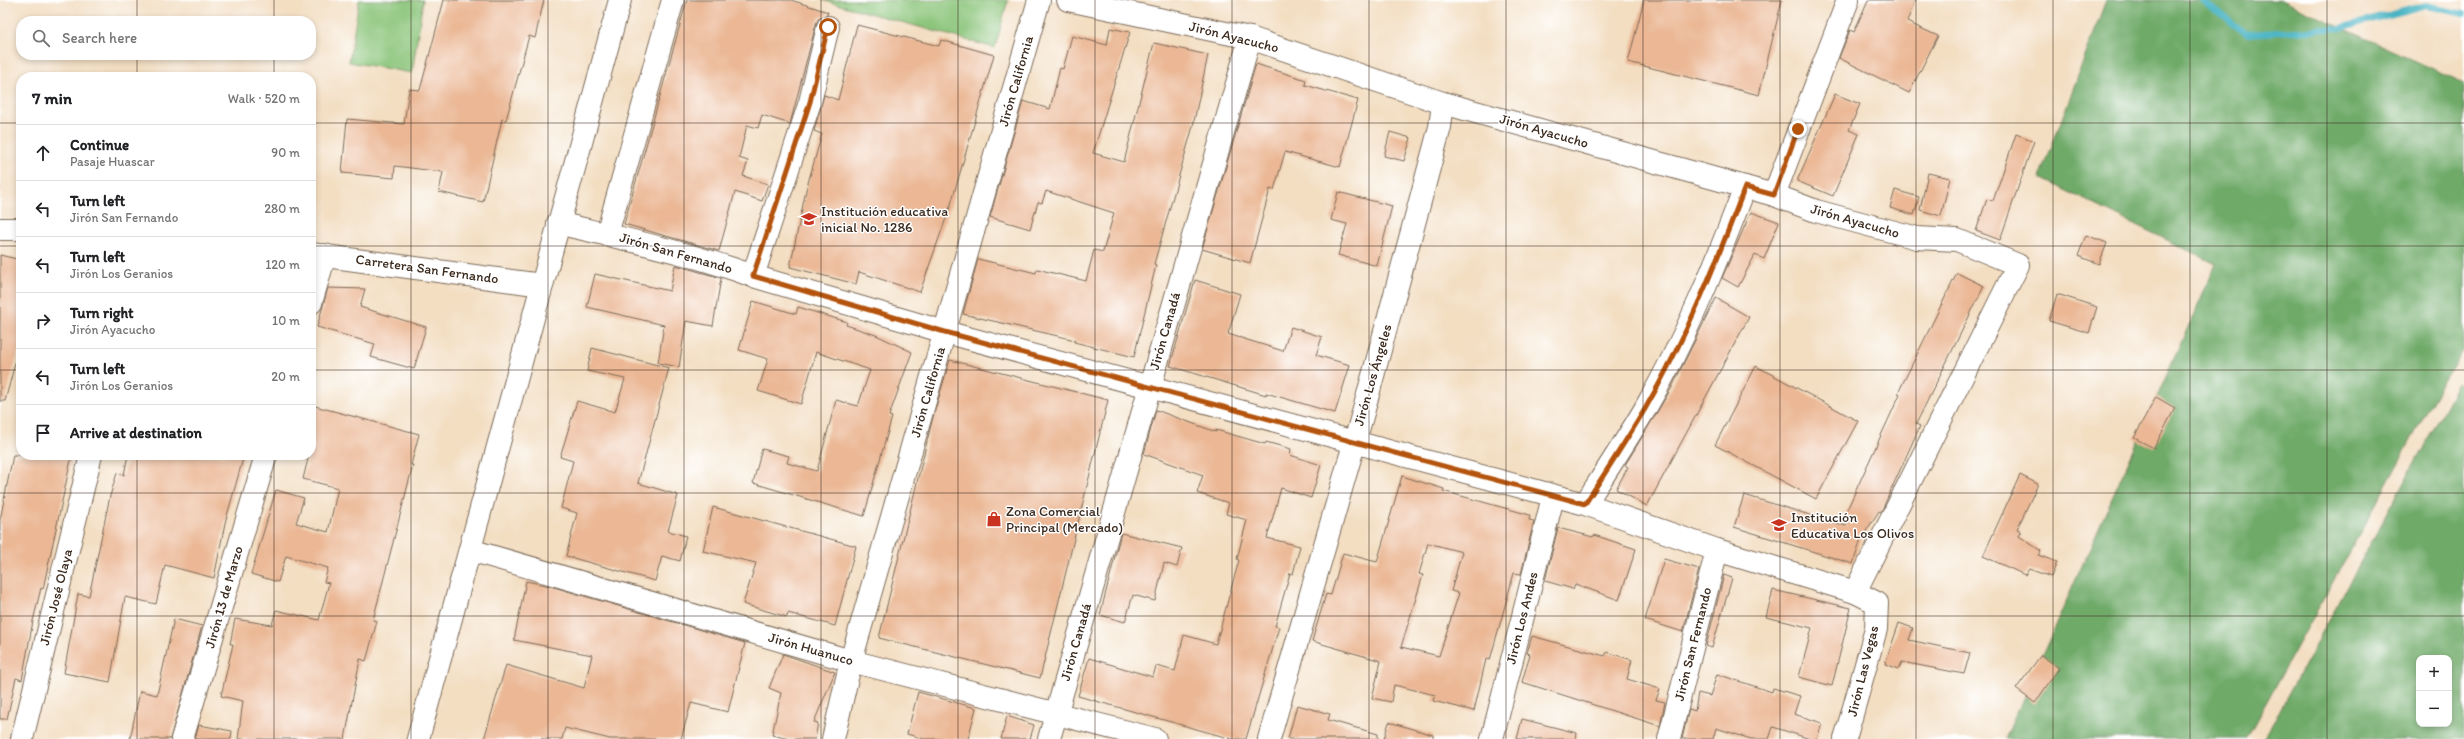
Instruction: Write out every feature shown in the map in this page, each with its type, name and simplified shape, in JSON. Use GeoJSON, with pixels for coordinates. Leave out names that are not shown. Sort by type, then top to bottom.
{"type":"FeatureCollection","features":[{"type":"Feature","properties":{"kind":"main road"},"geometry":{"type":"LineString","coordinates":[[418,739],[620,0]]}},
{"type":"Feature","properties":{"kind":"main road"},"geometry":{"type":"LineString","coordinates":[[607,234],[673,0]]}},
{"type":"Feature","properties":{"kind":"main road","name":"Jirón California"},"geometry":{"type":"LineString","coordinates":[[833,739],[851,661],[1039,0]]}},
{"type":"Feature","properties":{"kind":"main road","name":"Jirón Ayacucho"},"geometry":{"type":"LineString","coordinates":[[1068,0],[1250,38],[1443,102],[1774,195],[1816,211],[1917,238],[1957,240],[2018,265],[1855,592]]}},
{"type":"Feature","properties":{"kind":"main road"},"geometry":{"type":"LineString","coordinates":[[1774,195],[1848,0]]}},
{"type":"Feature","properties":{"kind":"main road"},"geometry":{"type":"LineString","coordinates":[[753,276],[810,102],[828,27]]}},
{"type":"Feature","properties":{"kind":"main road","name":"Jirón Canadá"},"geometry":{"type":"LineString","coordinates":[[1049,739],[1250,38]]}},
{"type":"Feature","properties":{"kind":"main road","name":"Jirón Los Ángeles"},"geometry":{"type":"LineString","coordinates":[[1269,739],[1354,441],[1438,134],[1443,102]]}},
{"type":"Feature","properties":{"kind":"main road"},"geometry":{"type":"LineString","coordinates":[[1585,504],[1646,408],[1714,268],[1745,187]]}},
{"type":"Feature","properties":{"kind":"main road","name":"Jirón San Fernando"},"geometry":{"type":"LineString","coordinates":[[558,223],[607,234],[725,266],[753,276],[945,332],[1354,441],[1553,497],[1585,504],[1717,550],[1855,592],[1877,603]]}},
{"type":"Feature","properties":{"kind":"main road"},"geometry":{"type":"LineString","coordinates":[[0,228],[16,229]]}},
{"type":"Feature","properties":{"kind":"main road"},"geometry":{"type":"LineString","coordinates":[[316,268],[318,254]]}},
{"type":"Feature","properties":{"kind":"main road","name":"Carretera San Fernando"},"geometry":{"type":"LineString","coordinates":[[318,254],[542,284]]}},
{"type":"Feature","properties":{"kind":"main road","name":"Jirón José Olaya"},"geometry":{"type":"LineString","coordinates":[[22,739],[89,460]]}},
{"type":"Feature","properties":{"kind":"main road","name":"Jirón 13 de Marzo"},"geometry":{"type":"LineString","coordinates":[[182,739],[265,460]]}},
{"type":"Feature","properties":{"kind":"main road","name":"Jirón Los Andes"},"geometry":{"type":"LineString","coordinates":[[1492,739],[1553,497]]}},
{"type":"Feature","properties":{"kind":"main road","name":"Jirón Huanuco"},"geometry":{"type":"LineString","coordinates":[[470,550],[851,661],[1056,712],[1155,739]]}},
{"type":"Feature","properties":{"kind":"main road","name":"Jirón San Fernando"},"geometry":{"type":"LineString","coordinates":[[1669,739],[1717,550]]}},
{"type":"Feature","properties":{"kind":"main road","name":"Jirón Las Vegas"},"geometry":{"type":"LineString","coordinates":[[1845,739],[1876,629],[1877,603]]}},
{"type":"Feature","properties":{"kind":"green space"},"geometry":{"type":"Polygon","coordinates":[[[359,0],[423,0],[412,73],[349,62],[359,0]]]}},
{"type":"Feature","properties":{"kind":"green space"},"geometry":{"type":"Polygon","coordinates":[[[822,0],[1008,0],[995,48],[822,0]]]}},
{"type":"Feature","properties":{"kind":"green space"},"geometry":{"type":"Polygon","coordinates":[[[2106,0],[2282,0],[2464,83],[2464,351],[2446,377],[2246,739],[2005,739],[2216,264],[2040,178],[2106,0]]]}},
{"type":"Feature","properties":{"kind":"green space"},"geometry":{"type":"Polygon","coordinates":[[[2458,383],[2464,387],[2464,739],[2264,739],[2458,383]]]}},
{"type":"Feature","properties":{"kind":"building"},"geometry":{"type":"Polygon","coordinates":[[[444,0],[544,0],[535,38],[529,36],[506,120],[502,119],[483,202],[439,192],[443,172],[395,166],[394,178],[342,173],[347,119],[404,124],[409,89],[420,90],[444,0]]]}},
{"type":"Feature","properties":{"kind":"building"},"geometry":{"type":"Polygon","coordinates":[[[687,0],[791,0],[828,12],[827,15],[819,18],[816,24],[790,124],[762,115],[758,128],[747,125],[739,158],[748,161],[743,176],[768,184],[762,201],[735,192],[719,251],[624,224],[687,0]]]}},
{"type":"Feature","properties":{"kind":"building"},"geometry":{"type":"Polygon","coordinates":[[[1644,0],[1782,0],[1759,95],[1628,62],[1644,0]]]}},
{"type":"Feature","properties":{"kind":"building"},"geometry":{"type":"Polygon","coordinates":[[[1868,0],[1915,0],[1907,22],[1938,36],[1909,93],[1839,58],[1850,30],[1854,32],[1868,0]]]}},
{"type":"Feature","properties":{"kind":"building"},"geometry":{"type":"Polygon","coordinates":[[[857,25],[939,46],[941,40],[994,55],[951,204],[920,292],[859,272],[856,284],[790,267],[806,190],[822,134],[814,131],[824,95],[838,100],[857,25]]]}},
{"type":"Feature","properties":{"kind":"building"},"geometry":{"type":"Polygon","coordinates":[[[1110,28],[1130,32],[1093,153],[1124,162],[1154,43],[1208,55],[1193,126],[1154,264],[1156,265],[1134,357],[1074,342],[1075,340],[963,314],[978,259],[1036,273],[1037,269],[1086,281],[1094,250],[1103,252],[1114,213],[1046,191],[1042,203],[1038,202],[1030,229],[990,217],[1023,101],[1050,109],[1060,68],[1063,69],[1072,36],[1107,45],[1110,28]]]}},
{"type":"Feature","properties":{"kind":"building"},"geometry":{"type":"Polygon","coordinates":[[[1256,64],[1306,80],[1305,85],[1358,100],[1340,167],[1285,152],[1274,190],[1270,189],[1250,263],[1202,249],[1256,64]]]}},
{"type":"Feature","properties":{"kind":"building"},"geometry":{"type":"Polygon","coordinates":[[[1835,94],[1860,104],[1849,130],[1859,134],[1833,196],[1797,181],[1835,94]]]}},
{"type":"Feature","properties":{"kind":"building"},"geometry":{"type":"Polygon","coordinates":[[[1390,132],[1411,138],[1404,161],[1384,156],[1390,132]]]}},
{"type":"Feature","properties":{"kind":"building"},"geometry":{"type":"Polygon","coordinates":[[[2016,134],[2034,141],[2000,240],[1976,231],[1987,199],[1993,201],[2016,134]]]}},
{"type":"Feature","properties":{"kind":"building"},"geometry":{"type":"Polygon","coordinates":[[[1928,173],[1950,178],[1941,216],[1920,210],[1928,173]]]}},
{"type":"Feature","properties":{"kind":"building"},"geometry":{"type":"Polygon","coordinates":[[[1895,190],[1919,197],[1914,215],[1890,208],[1895,190]]]}},
{"type":"Feature","properties":{"kind":"building"},"geometry":{"type":"Polygon","coordinates":[[[1338,192],[1392,206],[1377,266],[1338,255],[1347,224],[1331,220],[1338,192]]]}},
{"type":"Feature","properties":{"kind":"building"},"geometry":{"type":"Polygon","coordinates":[[[1751,212],[1779,222],[1764,259],[1755,255],[1738,287],[1722,278],[1751,212]]]}},
{"type":"Feature","properties":{"kind":"building"},"geometry":{"type":"Polygon","coordinates":[[[2086,235],[2107,243],[2099,264],[2078,256],[2086,235]]]}},
{"type":"Feature","properties":{"kind":"building"},"geometry":{"type":"Polygon","coordinates":[[[0,255],[16,259],[16,360],[5,401],[0,401],[0,255]]]}},
{"type":"Feature","properties":{"kind":"building"},"geometry":{"type":"Polygon","coordinates":[[[675,265],[721,278],[713,326],[686,321],[679,367],[658,363],[664,325],[587,307],[595,274],[670,291],[675,265]]]}},
{"type":"Feature","properties":{"kind":"building"},"geometry":{"type":"Polygon","coordinates":[[[1957,273],[1984,286],[1916,424],[1920,426],[1881,512],[1879,511],[1861,539],[1853,564],[1734,527],[1744,495],[1846,526],[1849,517],[1845,514],[1900,394],[1898,393],[1957,273]]]}},
{"type":"Feature","properties":{"kind":"building"},"geometry":{"type":"Polygon","coordinates":[[[1195,280],[1240,294],[1228,334],[1283,351],[1291,327],[1322,337],[1316,355],[1350,365],[1335,413],[1266,393],[1266,395],[1170,366],[1195,280]]]}},
{"type":"Feature","properties":{"kind":"building"},"geometry":{"type":"Polygon","coordinates":[[[328,288],[365,289],[360,307],[426,327],[414,369],[371,357],[375,344],[317,327],[328,288]]]}},
{"type":"Feature","properties":{"kind":"building"},"geometry":{"type":"Polygon","coordinates":[[[2057,294],[2097,307],[2089,333],[2049,321],[2057,294]]]}},
{"type":"Feature","properties":{"kind":"building"},"geometry":{"type":"Polygon","coordinates":[[[1716,298],[1749,317],[1647,506],[1616,489],[1628,467],[1625,465],[1671,389],[1716,298]]]}},
{"type":"Feature","properties":{"kind":"building"},"geometry":{"type":"Polygon","coordinates":[[[753,301],[796,314],[798,307],[847,322],[846,325],[876,335],[912,352],[889,416],[892,417],[864,516],[753,483],[762,449],[789,456],[787,463],[817,471],[836,400],[858,406],[870,370],[816,352],[801,404],[758,391],[768,359],[739,350],[753,301]]]}},
{"type":"Feature","properties":{"kind":"building"},"geometry":{"type":"Polygon","coordinates":[[[592,348],[669,368],[638,483],[678,495],[668,531],[686,536],[680,561],[662,556],[655,581],[566,556],[577,513],[561,508],[573,461],[560,457],[577,401],[615,412],[625,379],[587,371],[592,348]]]}},
{"type":"Feature","properties":{"kind":"building","name":"Zona Comercial Principal (Mercado)"},"geometry":{"type":"Polygon","coordinates":[[[950,360],[1108,400],[1040,678],[879,638],[933,417],[950,360]]]}},
{"type":"Feature","properties":{"kind":"building"},"geometry":{"type":"Polygon","coordinates":[[[1756,366],[1858,421],[1816,499],[1715,445],[1756,366]]]}},
{"type":"Feature","properties":{"kind":"building"},"geometry":{"type":"Polygon","coordinates":[[[2156,397],[2175,408],[2154,448],[2134,438],[2156,397]]]}},
{"type":"Feature","properties":{"kind":"building"},"geometry":{"type":"Polygon","coordinates":[[[316,406],[419,434],[411,465],[413,465],[373,620],[377,621],[366,661],[360,659],[345,739],[238,739],[243,701],[221,696],[233,644],[230,644],[235,619],[272,625],[276,610],[319,620],[329,583],[324,582],[328,568],[286,556],[278,582],[251,574],[276,490],[304,498],[296,523],[328,532],[338,488],[303,479],[308,460],[316,460],[316,406]]]}},
{"type":"Feature","properties":{"kind":"building"},"geometry":{"type":"Polygon","coordinates":[[[1156,410],[1216,432],[1216,430],[1265,444],[1266,442],[1291,449],[1290,455],[1321,465],[1311,498],[1281,488],[1267,538],[1300,546],[1293,574],[1290,573],[1275,626],[1279,627],[1246,739],[1232,739],[1078,696],[1089,658],[1153,677],[1156,666],[1175,671],[1184,635],[1216,644],[1239,560],[1237,559],[1247,520],[1226,514],[1229,503],[1197,493],[1203,475],[1144,454],[1156,410]]]}},
{"type":"Feature","properties":{"kind":"building"},"geometry":{"type":"Polygon","coordinates":[[[13,455],[16,455],[16,460],[71,460],[43,589],[41,588],[33,621],[22,680],[16,678],[7,719],[0,719],[0,520],[13,455]]]}},
{"type":"Feature","properties":{"kind":"building"},"geometry":{"type":"Polygon","coordinates":[[[127,460],[243,460],[225,523],[214,578],[165,565],[156,604],[125,597],[110,682],[64,673],[78,594],[89,596],[110,496],[117,473],[124,475],[127,460]]]}},
{"type":"Feature","properties":{"kind":"building"},"geometry":{"type":"Polygon","coordinates":[[[2020,475],[2038,484],[2017,529],[2021,531],[2019,536],[2041,551],[2038,555],[2057,562],[2051,577],[2029,569],[2025,575],[1983,556],[2020,475]]]}},
{"type":"Feature","properties":{"kind":"building"},"geometry":{"type":"Polygon","coordinates":[[[1402,476],[1444,489],[1443,491],[1530,515],[1529,520],[1534,521],[1521,574],[1514,573],[1490,660],[1486,659],[1474,711],[1433,701],[1435,695],[1394,685],[1391,702],[1372,698],[1381,661],[1312,641],[1326,594],[1331,595],[1343,553],[1377,562],[1402,476]],[[1428,543],[1419,574],[1423,575],[1401,647],[1439,656],[1459,593],[1451,591],[1462,552],[1428,543]]]}},
{"type":"Feature","properties":{"kind":"building"},"geometry":{"type":"Polygon","coordinates":[[[713,507],[856,546],[835,626],[788,613],[787,617],[743,604],[756,563],[703,551],[713,507]]]}},
{"type":"Feature","properties":{"kind":"building"},"geometry":{"type":"Polygon","coordinates":[[[1558,528],[1593,537],[1594,535],[1636,549],[1619,600],[1575,584],[1573,589],[1545,581],[1558,528]]]}},
{"type":"Feature","properties":{"kind":"building"},"geometry":{"type":"Polygon","coordinates":[[[1121,533],[1182,548],[1177,567],[1164,563],[1155,601],[1133,595],[1125,622],[1100,615],[1121,533]]]}},
{"type":"Feature","properties":{"kind":"building"},"geometry":{"type":"Polygon","coordinates":[[[1664,559],[1699,569],[1683,632],[1645,620],[1664,559]]]}},
{"type":"Feature","properties":{"kind":"building"},"geometry":{"type":"Polygon","coordinates":[[[1724,575],[1732,578],[1712,648],[1706,646],[1724,575]]]}},
{"type":"Feature","properties":{"kind":"building"},"geometry":{"type":"Polygon","coordinates":[[[526,581],[550,586],[745,643],[728,712],[691,703],[681,739],[610,739],[565,728],[562,739],[484,739],[506,665],[584,688],[592,655],[514,640],[526,581]]]}},
{"type":"Feature","properties":{"kind":"building"},"geometry":{"type":"Polygon","coordinates":[[[1773,590],[1851,608],[1832,686],[1799,677],[1812,628],[1766,617],[1773,590]]]}},
{"type":"Feature","properties":{"kind":"building"},"geometry":{"type":"Polygon","coordinates":[[[174,619],[202,626],[170,739],[130,739],[140,691],[157,695],[174,619]]]}},
{"type":"Feature","properties":{"kind":"building"},"geometry":{"type":"Polygon","coordinates":[[[1899,623],[1913,628],[1909,640],[1970,653],[1964,674],[1902,662],[1899,669],[1885,664],[1899,623]]]}},
{"type":"Feature","properties":{"kind":"building"},"geometry":{"type":"Polygon","coordinates":[[[1532,636],[1605,656],[1607,652],[1632,660],[1627,679],[1660,689],[1656,700],[1665,702],[1660,726],[1522,682],[1530,654],[1527,653],[1532,636]]]}},
{"type":"Feature","properties":{"kind":"building"},"geometry":{"type":"Polygon","coordinates":[[[783,654],[835,672],[814,722],[818,723],[815,739],[789,739],[772,735],[781,693],[769,688],[783,654]]]}},
{"type":"Feature","properties":{"kind":"building"},"geometry":{"type":"Polygon","coordinates":[[[2041,655],[2059,668],[2035,703],[2016,689],[2041,655]]]}},
{"type":"Feature","properties":{"kind":"building"},"geometry":{"type":"Polygon","coordinates":[[[1717,674],[1772,692],[1773,688],[1800,696],[1794,714],[1822,723],[1817,739],[1810,739],[1773,727],[1769,739],[1751,739],[1716,728],[1713,739],[1682,739],[1689,709],[1695,711],[1698,693],[1710,696],[1717,674]]]}},
{"type":"Feature","properties":{"kind":"building"},"geometry":{"type":"Polygon","coordinates":[[[918,692],[976,708],[968,739],[924,739],[907,734],[918,692]]]}},
{"type":"Feature","properties":{"kind":"building"},"geometry":{"type":"Polygon","coordinates":[[[1297,705],[1330,714],[1328,720],[1378,734],[1378,739],[1288,739],[1297,705]]]}},
{"type":"Feature","properties":{"kind":"building"},"geometry":{"type":"Polygon","coordinates":[[[1007,716],[1034,725],[1030,739],[1001,739],[1007,716]]]}},
{"type":"Feature","properties":{"kind":"building"},"geometry":{"type":"Polygon","coordinates":[[[1522,719],[1577,733],[1576,739],[1517,739],[1522,719]]]}},
{"type":"Feature","properties":{"kind":"building"},"geometry":{"type":"Polygon","coordinates":[[[1389,722],[1433,735],[1433,739],[1384,739],[1389,722]]]}},
{"type":"Feature","properties":{"kind":"building"},"geometry":{"type":"Polygon","coordinates":[[[199,725],[232,731],[231,739],[195,739],[199,725]]]}},
{"type":"Feature","properties":{"kind":"waterway"},"geometry":{"type":"LineString","coordinates":[[2202,0],[2247,34],[2340,28],[2427,5],[2464,13]]}},
{"type":"Feature","properties":{"kind":"place","name":"Institución educativa inicial No. 1286"},"geometry":{"type":"Point","coordinates":[809,219]}},
{"type":"Feature","properties":{"kind":"place","name":"Zona Comercial Principal (Mercado)"},"geometry":{"type":"Point","coordinates":[994,519]}},
{"type":"Feature","properties":{"kind":"place","name":"Institución Educativa Los Olivos"},"geometry":{"type":"Point","coordinates":[1779,525]}},
{"type":"Feature","properties":{"kind":"route"},"geometry":{"type":"LineString","coordinates":[[828,27],[810,102],[753,276],[945,332],[1354,441],[1553,497],[1585,504],[1646,408],[1676,349],[1714,268],[1745,187],[1774,195],[1798,129]]}}]}
